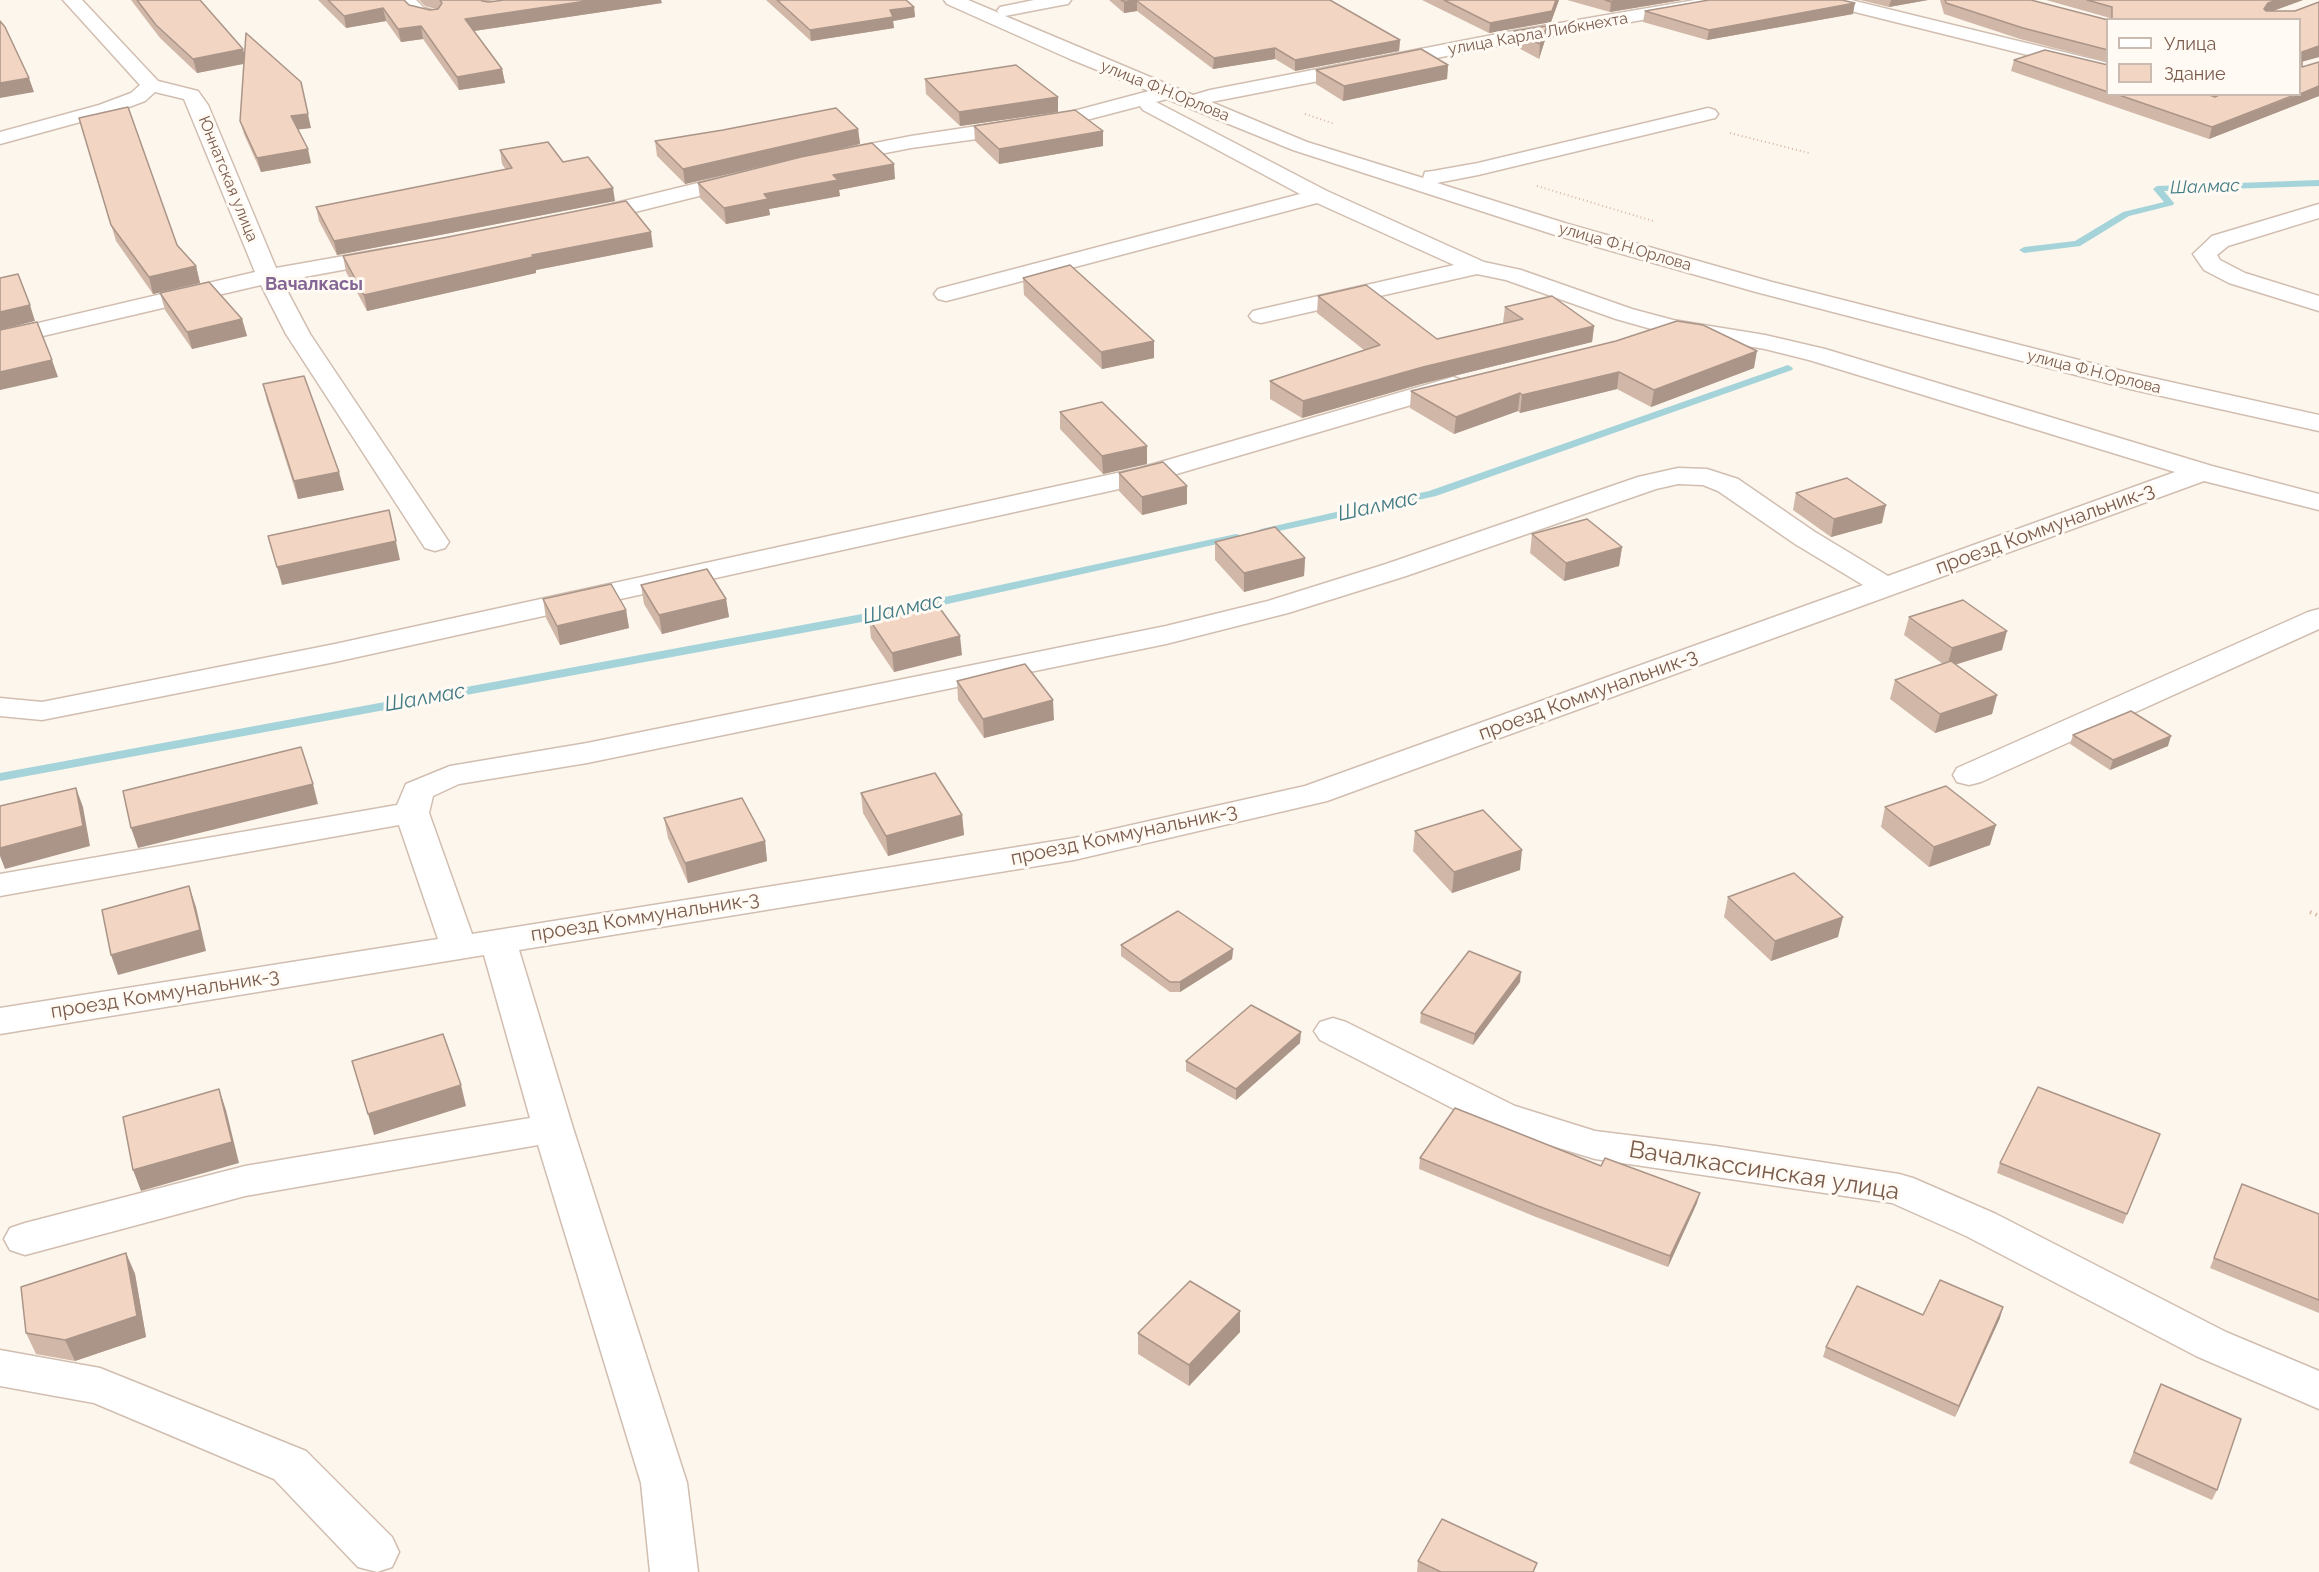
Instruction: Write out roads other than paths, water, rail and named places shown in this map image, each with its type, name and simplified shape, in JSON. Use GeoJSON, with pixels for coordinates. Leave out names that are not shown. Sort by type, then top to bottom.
{"type":"FeatureCollection","features":[{"type":"Feature","properties":{"kind":"street"},"geometry":{"type":"LineString","coordinates":[[72,0],[151,85]]}},
{"type":"Feature","properties":{"kind":"street"},"geometry":{"type":"LineString","coordinates":[[406,0],[418,12],[433,16]]}},
{"type":"Feature","properties":{"kind":"street","name":"улица Ф.Н.Орлова"},"geometry":{"type":"LineString","coordinates":[[953,0],[1188,95],[1433,177],[1570,218],[2072,353],[2319,408]]}},
{"type":"Feature","properties":{"kind":"street","name":"улица Ф.Н.Орлова"},"geometry":{"type":"LineString","coordinates":[[981,0],[1300,146],[1409,182],[1560,229],[1764,287],[2119,379],[2319,423]]}},
{"type":"Feature","properties":{"kind":"street"},"geometry":{"type":"LineString","coordinates":[[1006,11],[1062,0]]}},
{"type":"Feature","properties":{"kind":"street","name":"улица Карла Либкнехта"},"geometry":{"type":"LineString","coordinates":[[812,162],[911,141],[1028,126],[1139,100],[1238,91],[1502,39],[1726,0]]}},
{"type":"Feature","properties":{"kind":"street"},"geometry":{"type":"LineString","coordinates":[[1829,0],[2106,69]]}},
{"type":"Feature","properties":{"kind":"street"},"geometry":{"type":"LineString","coordinates":[[35,109],[151,85]]}},
{"type":"Feature","properties":{"kind":"street"},"geometry":{"type":"LineString","coordinates":[[0,138],[106,109],[138,96],[151,85]]}},
{"type":"Feature","properties":{"kind":"street","name":"Юннатская улица"},"geometry":{"type":"LineString","coordinates":[[151,85],[191,95],[198,105],[268,276],[298,334],[435,542]]}},
{"type":"Feature","properties":{"kind":"street"},"geometry":{"type":"LineString","coordinates":[[1139,100],[1319,196],[1477,267],[1513,275],[1624,314],[1671,327],[1765,342],[1816,354],[2202,472],[2319,502]]}},
{"type":"Feature","properties":{"kind":"street"},"geometry":{"type":"LineString","coordinates":[[1433,177],[1478,169],[1708,114]]}},
{"type":"Feature","properties":{"kind":"street"},"geometry":{"type":"LineString","coordinates":[[572,220],[767,172]]}},
{"type":"Feature","properties":{"kind":"street"},"geometry":{"type":"LineString","coordinates":[[946,294],[1319,196]]}},
{"type":"Feature","properties":{"kind":"street"},"geometry":{"type":"LineString","coordinates":[[2319,211],[2220,241],[2204,254],[2211,266],[2237,278],[2319,304]]}},
{"type":"Feature","properties":{"kind":"street"},"geometry":{"type":"LineString","coordinates":[[0,339],[268,276],[413,251]]}},
{"type":"Feature","properties":{"kind":"street"},"geometry":{"type":"LineString","coordinates":[[1261,316],[1477,267]]}},
{"type":"Feature","properties":{"kind":"street"},"geometry":{"type":"LineString","coordinates":[[1633,342],[1671,327]]}},
{"type":"Feature","properties":{"kind":"street"},"geometry":{"type":"LineString","coordinates":[[0,706],[42,711],[311,658],[1146,475],[1431,391],[1476,380]]}},
{"type":"Feature","properties":{"kind":"street","name":"проезд Коммунальник-3"},"geometry":{"type":"LineString","coordinates":[[0,1021],[1074,849],[1315,794],[2202,472]]}},
{"type":"Feature","properties":{"kind":"street"},"geometry":{"type":"LineString","coordinates":[[674,1572],[664,1483],[553,1128],[478,944],[412,813],[418,791],[450,776],[587,753],[1177,632],[1278,607],[1396,570],[1648,483],[1678,476],[1707,477],[1728,485],[1805,538],[1886,586]]}},
{"type":"Feature","properties":{"kind":"street"},"geometry":{"type":"LineString","coordinates":[[1969,775],[2319,618]]}},
{"type":"Feature","properties":{"kind":"street"},"geometry":{"type":"LineString","coordinates":[[0,885],[412,813]]}},
{"type":"Feature","properties":{"kind":"street","name":"Вачалкассинская улица"},"geometry":{"type":"LineString","coordinates":[[1333,1031],[1501,1116],[1595,1145],[1899,1189],[1981,1225],[2211,1344],[2319,1391]]}},
{"type":"Feature","properties":{"kind":"street"},"geometry":{"type":"LineString","coordinates":[[25,1239],[245,1181],[553,1128]]}},
{"type":"Feature","properties":{"kind":"street"},"geometry":{"type":"LineString","coordinates":[[0,1368],[100,1386],[290,1465],[375,1552]]}},
{"type":"Feature","properties":{"kind":"waterway","name":"Шалмас"},"geometry":{"type":"LineString","coordinates":[[2024,250],[2077,244],[2126,214],[2170,203],[2157,189],[2319,183]]}},
{"type":"Feature","properties":{"kind":"waterway","name":"Шалмас"},"geometry":{"type":"LineString","coordinates":[[1261,532],[1432,494],[1788,368]]}},
{"type":"Feature","properties":{"kind":"waterway","name":"Шалмас"},"geometry":{"type":"LineString","coordinates":[[0,777],[889,613],[1236,537]]}},
{"type":"Feature","properties":{"kind":"district","name":"Вачалкасы"},"geometry":{"type":"Point","coordinates":[314,285]}}]}
